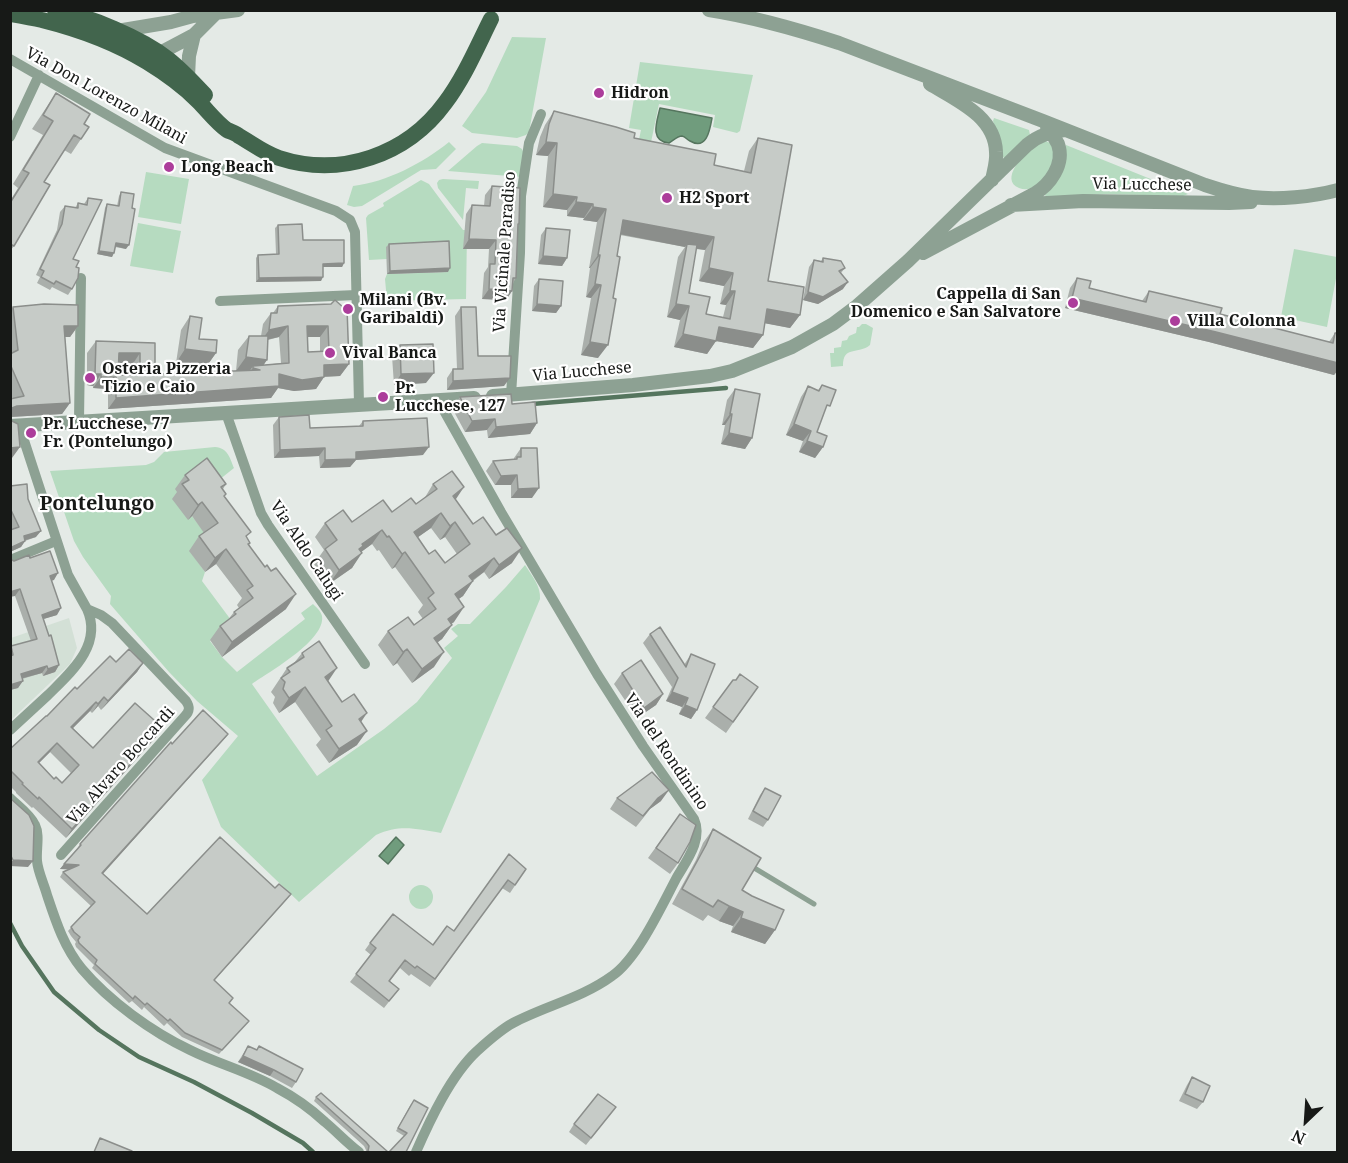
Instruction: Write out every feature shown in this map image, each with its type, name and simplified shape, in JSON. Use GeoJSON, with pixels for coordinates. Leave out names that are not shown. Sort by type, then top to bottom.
{"type":"FeatureCollection","features":[{"type":"Feature","properties":{"kind":"main road"},"geometry":{"type":"LineString","coordinates":[[10,13],[17,10]]}},
{"type":"Feature","properties":{"kind":"main road"},"geometry":{"type":"LineString","coordinates":[[54,10],[80,16],[117,31],[188,77],[230,121],[238,134]]}},
{"type":"Feature","properties":{"kind":"main road"},"geometry":{"type":"LineString","coordinates":[[10,13],[73,29],[117,47],[152,54],[162,71],[230,132],[286,160],[324,165],[370,158],[391,149],[428,124],[456,87],[491,19]]}},
{"type":"Feature","properties":{"kind":"street"},"geometry":{"type":"LineString","coordinates":[[117,31],[238,10]]}},
{"type":"Feature","properties":{"kind":"street"},"geometry":{"type":"LineString","coordinates":[[710,10],[762,20],[809,33],[905,68],[1047,126]]}},
{"type":"Feature","properties":{"kind":"street"},"geometry":{"type":"LineString","coordinates":[[152,54],[194,35],[216,13]]}},
{"type":"Feature","properties":{"kind":"street"},"geometry":{"type":"LineString","coordinates":[[152,54],[158,33],[171,22]]}},
{"type":"Feature","properties":{"kind":"street"},"geometry":{"type":"LineString","coordinates":[[188,77],[189,56],[194,35]]}},
{"type":"Feature","properties":{"kind":"street","name":"Via Don Lorenzo Milani"},"geometry":{"type":"LineString","coordinates":[[10,59],[171,151],[346,216],[355,232],[359,404]]}},
{"type":"Feature","properties":{"kind":"street"},"geometry":{"type":"LineString","coordinates":[[905,68],[971,110],[985,122],[992,134],[996,150],[996,164],[991,181]]}},
{"type":"Feature","properties":{"kind":"street"},"geometry":{"type":"LineString","coordinates":[[10,137],[39,75]]}},
{"type":"Feature","properties":{"kind":"street","name":"Via Vicinale Paradiso"},"geometry":{"type":"LineString","coordinates":[[511,395],[520,253],[520,196],[529,143],[541,114]]}},
{"type":"Feature","properties":{"kind":"street","name":"Via Lucchese"},"geometry":{"type":"LineString","coordinates":[[1047,126],[1065,129],[1205,185],[1232,193],[1273,198],[1338,190]]}},
{"type":"Feature","properties":{"kind":"street","name":"Via Lucchese"},"geometry":{"type":"LineString","coordinates":[[15,425],[511,395],[693,378],[732,371],[792,347],[833,324],[857,306],[908,261],[1047,126]]}},
{"type":"Feature","properties":{"kind":"street","name":"Via Lucchese"},"geometry":{"type":"LineString","coordinates":[[908,261],[1045,187],[1053,176],[1059,155],[1058,144],[1047,126]]}},
{"type":"Feature","properties":{"kind":"street","name":"Via Lucchese"},"geometry":{"type":"LineString","coordinates":[[1011,205],[1083,201],[1229,203],[1257,202],[1273,198]]}},
{"type":"Feature","properties":{"kind":"street"},"geometry":{"type":"LineString","coordinates":[[79,421],[81,278]]}},
{"type":"Feature","properties":{"kind":"street"},"geometry":{"type":"LineString","coordinates":[[220,301],[356,295]]}},
{"type":"Feature","properties":{"kind":"street","name":"Via del Rondinino"},"geometry":{"type":"LineString","coordinates":[[416,1152],[439,1104],[475,1053],[510,1024],[579,995],[614,975],[622,967],[644,938],[692,849],[702,837],[694,819],[597,674],[438,400]]}},
{"type":"Feature","properties":{"kind":"street","name":"Via Aldo Calugi"},"geometry":{"type":"LineString","coordinates":[[226,413],[261,513],[365,664]]}},
{"type":"Feature","properties":{"kind":"street"},"geometry":{"type":"LineString","coordinates":[[10,730],[81,660],[92,628],[91,616],[68,575],[15,425]]}},
{"type":"Feature","properties":{"kind":"street"},"geometry":{"type":"LineString","coordinates":[[10,560],[56,542]]}},
{"type":"Feature","properties":{"kind":"street","name":"Via Alvaro Boccardi"},"geometry":{"type":"LineString","coordinates":[[61,855],[189,710],[186,701],[112,623],[87,609]]}},
{"type":"Feature","properties":{"kind":"street"},"geometry":{"type":"LineString","coordinates":[[10,798],[31,818],[36,827],[39,869],[56,923],[66,947],[93,981],[130,1013],[188,1050],[261,1080],[288,1094],[318,1115],[359,1152]]}},
{"type":"Feature","properties":{"kind":"lane"},"geometry":{"type":"LineString","coordinates":[[747,864],[814,904]]}},
{"type":"Feature","properties":{"kind":"shaded area"},"geometry":{"type":"Polygon","coordinates":[[[512,37],[546,38],[529,132],[517,138],[472,133],[462,126],[486,92],[512,37]]]}},
{"type":"Feature","properties":{"kind":"shaded area"},"geometry":{"type":"Polygon","coordinates":[[[640,62],[753,75],[740,131],[737,133],[713,127],[715,115],[659,104],[650,147],[638,144],[641,130],[629,128],[640,62]]]}},
{"type":"Feature","properties":{"kind":"shaded area"},"geometry":{"type":"Polygon","coordinates":[[[660,108],[712,118],[707,137],[700,143],[682,136],[669,143],[659,139],[656,124],[660,108]]]}},
{"type":"Feature","properties":{"kind":"shaded area"},"geometry":{"type":"Polygon","coordinates":[[[994,118],[1029,130],[1030,135],[1004,158],[993,121],[994,118]]]}},
{"type":"Feature","properties":{"kind":"shaded area"},"geometry":{"type":"Polygon","coordinates":[[[1046,141],[1052,144],[1054,158],[1047,175],[1031,188],[1019,188],[1013,184],[1012,173],[1019,160],[1036,145],[1046,141]]]}},
{"type":"Feature","properties":{"kind":"shaded area"},"geometry":{"type":"Polygon","coordinates":[[[449,142],[456,149],[436,169],[421,170],[362,206],[347,205],[353,186],[391,176],[428,157],[449,142]]]}},
{"type":"Feature","properties":{"kind":"shaded area"},"geometry":{"type":"Polygon","coordinates":[[[482,143],[517,146],[522,149],[524,154],[521,177],[448,171],[482,143]]]}},
{"type":"Feature","properties":{"kind":"shaded area"},"geometry":{"type":"Polygon","coordinates":[[[1066,145],[1188,194],[1183,196],[1104,194],[1046,197],[1045,195],[1060,172],[1066,145]]]}},
{"type":"Feature","properties":{"kind":"shaded area"},"geometry":{"type":"Polygon","coordinates":[[[146,172],[189,179],[181,224],[138,217],[146,172]]]}},
{"type":"Feature","properties":{"kind":"shaded area"},"geometry":{"type":"Polygon","coordinates":[[[443,179],[479,181],[478,189],[466,188],[463,220],[438,188],[437,183],[443,179]]]}},
{"type":"Feature","properties":{"kind":"shaded area"},"geometry":{"type":"Polygon","coordinates":[[[421,180],[429,184],[463,230],[467,230],[466,299],[387,301],[385,279],[387,274],[447,272],[387,247],[387,259],[369,260],[366,218],[384,206],[383,203],[421,180]]]}},
{"type":"Feature","properties":{"kind":"shaded area"},"geometry":{"type":"Polygon","coordinates":[[[138,223],[181,231],[173,273],[130,266],[138,223]]]}},
{"type":"Feature","properties":{"kind":"shaded area"},"geometry":{"type":"Polygon","coordinates":[[[1294,249],[1337,257],[1337,273],[1327,327],[1281,317],[1294,249]]]}},
{"type":"Feature","properties":{"kind":"shaded area"},"geometry":{"type":"Polygon","coordinates":[[[862,324],[873,328],[870,345],[848,353],[843,366],[831,367],[830,353],[834,353],[834,348],[841,347],[842,341],[856,333],[857,327],[862,324]]]}},
{"type":"Feature","properties":{"kind":"shaded area"},"geometry":{"type":"Polygon","coordinates":[[[215,447],[226,451],[234,468],[209,488],[178,494],[208,537],[190,551],[205,572],[202,581],[231,620],[210,641],[237,672],[305,619],[301,613],[313,604],[320,611],[321,625],[306,645],[283,664],[252,684],[317,776],[384,729],[417,702],[452,658],[444,648],[458,636],[451,629],[458,624],[470,624],[525,565],[536,581],[540,594],[540,599],[441,833],[401,828],[376,835],[299,902],[221,827],[202,780],[238,736],[197,701],[110,604],[111,596],[74,541],[50,471],[146,465],[154,462],[164,452],[215,447]]]}},
{"type":"Feature","properties":{"kind":"shaded area"},"geometry":{"type":"Polygon","coordinates":[[[69,618],[77,648],[70,664],[11,720],[11,638],[69,618]]]}},
{"type":"Feature","properties":{"kind":"shaded area"},"geometry":{"type":"Polygon","coordinates":[[[396,837],[404,845],[388,864],[379,856],[396,837]]]}},
{"type":"Feature","properties":{"kind":"shaded area"},"geometry":{"type":"Polygon","coordinates":[[[421,885],[426,886],[432,892],[432,902],[426,908],[421,909],[416,908],[410,902],[409,897],[410,892],[416,886],[421,885]]]}},
{"type":"Feature","properties":{"kind":"building"},"geometry":{"type":"Polygon","coordinates":[[[56,93],[90,114],[84,124],[89,127],[81,139],[74,135],[44,182],[50,185],[14,246],[10,244],[10,203],[29,173],[23,170],[53,121],[43,115],[56,93]]]}},
{"type":"Feature","properties":{"kind":"building"},"geometry":{"type":"Polygon","coordinates":[[[554,111],[635,133],[634,138],[716,154],[714,165],[751,173],[758,138],[792,145],[768,281],[804,287],[800,315],[767,309],[763,335],[719,327],[716,341],[683,334],[689,306],[676,304],[687,244],[697,245],[689,293],[710,297],[706,314],[730,319],[735,291],[730,291],[733,273],[709,268],[714,237],[623,220],[613,298],[616,299],[608,345],[590,342],[601,285],[595,284],[606,209],[593,207],[593,204],[576,202],[577,197],[553,194],[557,143],[546,142],[554,111]]]}},
{"type":"Feature","properties":{"kind":"building"},"geometry":{"type":"Polygon","coordinates":[[[492,186],[520,188],[516,278],[513,278],[512,291],[489,289],[490,264],[495,264],[496,240],[469,239],[472,205],[490,206],[492,186]]]}},
{"type":"Feature","properties":{"kind":"building"},"geometry":{"type":"Polygon","coordinates":[[[121,192],[134,194],[132,208],[135,209],[129,245],[116,243],[114,253],[99,251],[107,204],[119,206],[121,192]]]}},
{"type":"Feature","properties":{"kind":"building"},"geometry":{"type":"Polygon","coordinates":[[[88,198],[102,200],[73,259],[79,261],[76,267],[79,268],[78,278],[72,289],[56,281],[54,284],[41,277],[44,271],[40,269],[62,224],[65,206],[78,208],[78,203],[87,205],[88,198]]]}},
{"type":"Feature","properties":{"kind":"building"},"geometry":{"type":"Polygon","coordinates":[[[302,224],[303,240],[344,240],[344,263],[323,264],[323,277],[259,278],[258,255],[279,254],[278,225],[302,224]]]}},
{"type":"Feature","properties":{"kind":"building"},"geometry":{"type":"Polygon","coordinates":[[[546,228],[570,230],[567,258],[543,256],[546,228]]]}},
{"type":"Feature","properties":{"kind":"building"},"geometry":{"type":"Polygon","coordinates":[[[449,241],[450,268],[390,271],[389,244],[449,241]]]}},
{"type":"Feature","properties":{"kind":"building"},"geometry":{"type":"Polygon","coordinates":[[[823,258],[841,261],[845,268],[839,271],[848,282],[823,297],[808,292],[814,260],[823,262],[823,258]]]}},
{"type":"Feature","properties":{"kind":"building"},"geometry":{"type":"Polygon","coordinates":[[[1077,278],[1091,281],[1089,288],[1146,302],[1149,291],[1222,308],[1220,314],[1333,343],[1335,333],[1338,333],[1338,363],[1072,298],[1077,278]]]}},
{"type":"Feature","properties":{"kind":"building"},"geometry":{"type":"Polygon","coordinates":[[[539,279],[563,281],[561,306],[537,304],[539,279]]]}},
{"type":"Feature","properties":{"kind":"building"},"geometry":{"type":"Polygon","coordinates":[[[335,300],[347,308],[349,364],[324,365],[324,377],[302,380],[279,374],[279,386],[116,398],[116,377],[101,377],[101,374],[95,374],[96,341],[155,343],[155,374],[260,370],[253,366],[289,363],[288,326],[269,330],[271,313],[277,313],[278,306],[331,304],[335,300]],[[307,326],[308,352],[329,351],[328,326],[307,326]],[[119,353],[118,375],[140,375],[140,353],[119,353]]]}},
{"type":"Feature","properties":{"kind":"building"},"geometry":{"type":"Polygon","coordinates":[[[44,304],[78,305],[78,326],[64,326],[70,403],[17,406],[10,410],[10,399],[24,396],[10,364],[10,354],[18,350],[13,307],[44,304]]]}},
{"type":"Feature","properties":{"kind":"building"},"geometry":{"type":"Polygon","coordinates":[[[461,307],[476,307],[478,356],[511,356],[510,378],[453,381],[453,369],[463,369],[461,307]]]}},
{"type":"Feature","properties":{"kind":"building"},"geometry":{"type":"Polygon","coordinates":[[[190,316],[202,318],[199,339],[217,340],[216,353],[185,349],[190,316]]]}},
{"type":"Feature","properties":{"kind":"building"},"geometry":{"type":"Polygon","coordinates":[[[249,336],[268,336],[267,360],[246,357],[249,336]]]}},
{"type":"Feature","properties":{"kind":"building"},"geometry":{"type":"Polygon","coordinates":[[[433,344],[434,373],[401,374],[400,345],[433,344]]]}},
{"type":"Feature","properties":{"kind":"building"},"geometry":{"type":"Polygon","coordinates":[[[822,385],[836,390],[830,406],[827,405],[817,432],[827,436],[823,447],[807,441],[811,431],[794,424],[808,386],[819,391],[822,385]]]}},
{"type":"Feature","properties":{"kind":"building"},"geometry":{"type":"Polygon","coordinates":[[[735,389],[760,394],[752,438],[729,433],[735,389]]]}},
{"type":"Feature","properties":{"kind":"building"},"geometry":{"type":"Polygon","coordinates":[[[511,394],[512,404],[535,402],[537,423],[496,427],[495,419],[472,421],[460,397],[511,394]]]}},
{"type":"Feature","properties":{"kind":"building"},"geometry":{"type":"Polygon","coordinates":[[[309,415],[310,428],[363,426],[363,421],[427,418],[429,447],[356,452],[356,459],[325,460],[325,448],[280,450],[279,417],[309,415]]]}},
{"type":"Feature","properties":{"kind":"building"},"geometry":{"type":"Polygon","coordinates":[[[10,420],[18,424],[20,447],[10,448],[10,420]]]}},
{"type":"Feature","properties":{"kind":"building"},"geometry":{"type":"Polygon","coordinates":[[[521,448],[537,448],[539,488],[518,489],[517,475],[501,476],[493,461],[517,459],[521,457],[521,448]]]}},
{"type":"Feature","properties":{"kind":"building"},"geometry":{"type":"Polygon","coordinates":[[[207,458],[226,484],[221,487],[226,494],[224,496],[251,532],[246,536],[250,543],[248,544],[265,567],[267,565],[271,571],[276,568],[296,594],[232,642],[220,626],[253,598],[247,590],[253,586],[226,549],[215,558],[199,536],[218,523],[202,502],[198,505],[182,484],[189,480],[185,475],[207,458]]]}},
{"type":"Feature","properties":{"kind":"building"},"geometry":{"type":"Polygon","coordinates":[[[452,471],[464,487],[453,496],[473,524],[483,517],[496,535],[507,528],[522,548],[499,565],[494,558],[469,576],[473,581],[455,594],[464,607],[448,619],[452,625],[434,638],[444,652],[422,669],[407,649],[403,652],[388,631],[408,617],[414,625],[436,609],[428,598],[434,593],[405,552],[402,554],[382,530],[362,544],[363,546],[359,549],[362,553],[339,570],[325,549],[337,540],[325,523],[343,510],[352,522],[383,500],[392,512],[411,498],[416,504],[437,489],[433,484],[452,471]],[[441,513],[414,532],[429,554],[435,550],[445,563],[470,544],[455,522],[450,526],[441,513]]]}},
{"type":"Feature","properties":{"kind":"building"},"geometry":{"type":"Polygon","coordinates":[[[27,484],[28,499],[41,531],[24,536],[25,541],[10,548],[10,530],[19,527],[10,508],[10,486],[27,484]]]}},
{"type":"Feature","properties":{"kind":"building"},"geometry":{"type":"Polygon","coordinates":[[[50,551],[58,573],[50,576],[61,608],[42,615],[49,636],[51,635],[59,665],[21,674],[23,681],[10,685],[10,656],[13,655],[11,646],[37,639],[20,589],[10,592],[10,559],[14,561],[29,555],[30,558],[50,551]]]}},
{"type":"Feature","properties":{"kind":"building"},"geometry":{"type":"Polygon","coordinates":[[[660,627],[686,667],[691,654],[715,664],[697,710],[685,705],[688,698],[672,692],[678,678],[650,634],[660,627]]]}},
{"type":"Feature","properties":{"kind":"building"},"geometry":{"type":"Polygon","coordinates":[[[319,641],[337,668],[325,677],[342,702],[354,694],[367,713],[359,719],[367,731],[339,749],[326,730],[332,726],[305,687],[289,698],[283,689],[285,682],[281,678],[290,672],[287,668],[304,657],[302,653],[319,641]]]}},
{"type":"Feature","properties":{"kind":"building"},"geometry":{"type":"Polygon","coordinates":[[[129,649],[143,663],[108,701],[104,697],[98,704],[96,702],[71,727],[93,748],[135,703],[163,728],[72,829],[22,784],[10,770],[10,749],[110,656],[116,662],[129,649]],[[57,743],[38,762],[54,779],[56,777],[62,783],[79,765],[57,743]]]}},
{"type":"Feature","properties":{"kind":"building"},"geometry":{"type":"Polygon","coordinates":[[[641,660],[663,694],[644,708],[622,673],[641,660]]]}},
{"type":"Feature","properties":{"kind":"building"},"geometry":{"type":"Polygon","coordinates":[[[740,674],[758,687],[733,722],[713,707],[740,674]]]}},
{"type":"Feature","properties":{"kind":"building"},"geometry":{"type":"Polygon","coordinates":[[[203,710],[228,734],[102,873],[147,914],[220,837],[275,888],[279,884],[291,894],[214,980],[233,998],[229,1003],[249,1021],[222,1050],[185,1033],[147,1003],[145,1005],[135,996],[133,999],[95,964],[97,960],[79,943],[80,937],[71,927],[95,902],[63,872],[79,865],[64,864],[171,742],[172,744],[203,710]]]}},
{"type":"Feature","properties":{"kind":"building"},"geometry":{"type":"Polygon","coordinates":[[[652,772],[669,790],[658,798],[643,816],[617,798],[652,772]]]}},
{"type":"Feature","properties":{"kind":"building"},"geometry":{"type":"Polygon","coordinates":[[[765,788],[781,796],[768,820],[753,811],[765,788]]]}},
{"type":"Feature","properties":{"kind":"building"},"geometry":{"type":"Polygon","coordinates":[[[10,798],[29,815],[34,826],[33,861],[13,860],[10,854],[10,798]]]}},
{"type":"Feature","properties":{"kind":"building"},"geometry":{"type":"Polygon","coordinates":[[[680,814],[696,825],[690,842],[678,863],[656,848],[680,814]]]}},
{"type":"Feature","properties":{"kind":"building"},"geometry":{"type":"Polygon","coordinates":[[[713,829],[761,858],[742,890],[784,910],[775,930],[741,918],[743,912],[718,900],[713,907],[682,889],[713,829]]]}},
{"type":"Feature","properties":{"kind":"building"},"geometry":{"type":"Polygon","coordinates":[[[509,854],[526,869],[515,885],[508,880],[435,979],[405,960],[389,981],[399,989],[389,1001],[356,974],[376,948],[370,943],[393,914],[433,945],[447,926],[454,931],[509,854]]]}},
{"type":"Feature","properties":{"kind":"building"},"geometry":{"type":"Polygon","coordinates":[[[248,1046],[257,1050],[259,1046],[303,1069],[296,1082],[243,1056],[248,1046]]]}},
{"type":"Feature","properties":{"kind":"building"},"geometry":{"type":"Polygon","coordinates":[[[1192,1077],[1210,1086],[1203,1102],[1185,1094],[1192,1077]]]}},
{"type":"Feature","properties":{"kind":"building"},"geometry":{"type":"Polygon","coordinates":[[[321,1093],[388,1152],[368,1151],[369,1146],[366,1142],[316,1097],[321,1093]]]}},
{"type":"Feature","properties":{"kind":"building"},"geometry":{"type":"Polygon","coordinates":[[[598,1094],[616,1107],[591,1138],[574,1124],[598,1094]]]}},
{"type":"Feature","properties":{"kind":"building"},"geometry":{"type":"Polygon","coordinates":[[[414,1100],[428,1108],[406,1152],[389,1152],[407,1133],[398,1128],[414,1100]]]}},
{"type":"Feature","properties":{"kind":"building"},"geometry":{"type":"Polygon","coordinates":[[[100,1138],[132,1151],[94,1152],[100,1138]]]}},
{"type":"Feature","properties":{"kind":"waterway"},"geometry":{"type":"LineString","coordinates":[[532,404],[726,388]]}},
{"type":"Feature","properties":{"kind":"waterway"},"geometry":{"type":"LineString","coordinates":[[10,923],[22,946],[54,992],[99,1030],[139,1057],[194,1082],[252,1113],[303,1143],[313,1152]]}},
{"type":"Feature","properties":{"kind":"place","name":"Hidron"},"geometry":{"type":"Point","coordinates":[599,93]}},
{"type":"Feature","properties":{"kind":"place","name":"Long Beach"},"geometry":{"type":"Point","coordinates":[169,167]}},
{"type":"Feature","properties":{"kind":"place","name":"H2 Sport"},"geometry":{"type":"Point","coordinates":[667,198]}},
{"type":"Feature","properties":{"kind":"place","name":"Cappella di San Domenico e San Salvatore"},"geometry":{"type":"Point","coordinates":[1073,303]}},
{"type":"Feature","properties":{"kind":"place","name":"Milani (Bv. Garibaldi)"},"geometry":{"type":"Point","coordinates":[348,309]}},
{"type":"Feature","properties":{"kind":"place","name":"Villa Colonna"},"geometry":{"type":"Point","coordinates":[1175,321]}},
{"type":"Feature","properties":{"kind":"place","name":"Vival Banca"},"geometry":{"type":"Point","coordinates":[330,353]}},
{"type":"Feature","properties":{"kind":"place","name":"Osteria Pizzeria Tizio e Caio"},"geometry":{"type":"Point","coordinates":[90,378]}},
{"type":"Feature","properties":{"kind":"place","name":"Pr. Lucchese, 127"},"geometry":{"type":"Point","coordinates":[383,397]}},
{"type":"Feature","properties":{"kind":"place","name":"Pr. Lucchese, 77 Fr. (Pontelungo)"},"geometry":{"type":"Point","coordinates":[31,433]}},
{"type":"Feature","properties":{"kind":"district","name":"Pontelungo"},"geometry":{"type":"Point","coordinates":[97,504]}}]}
